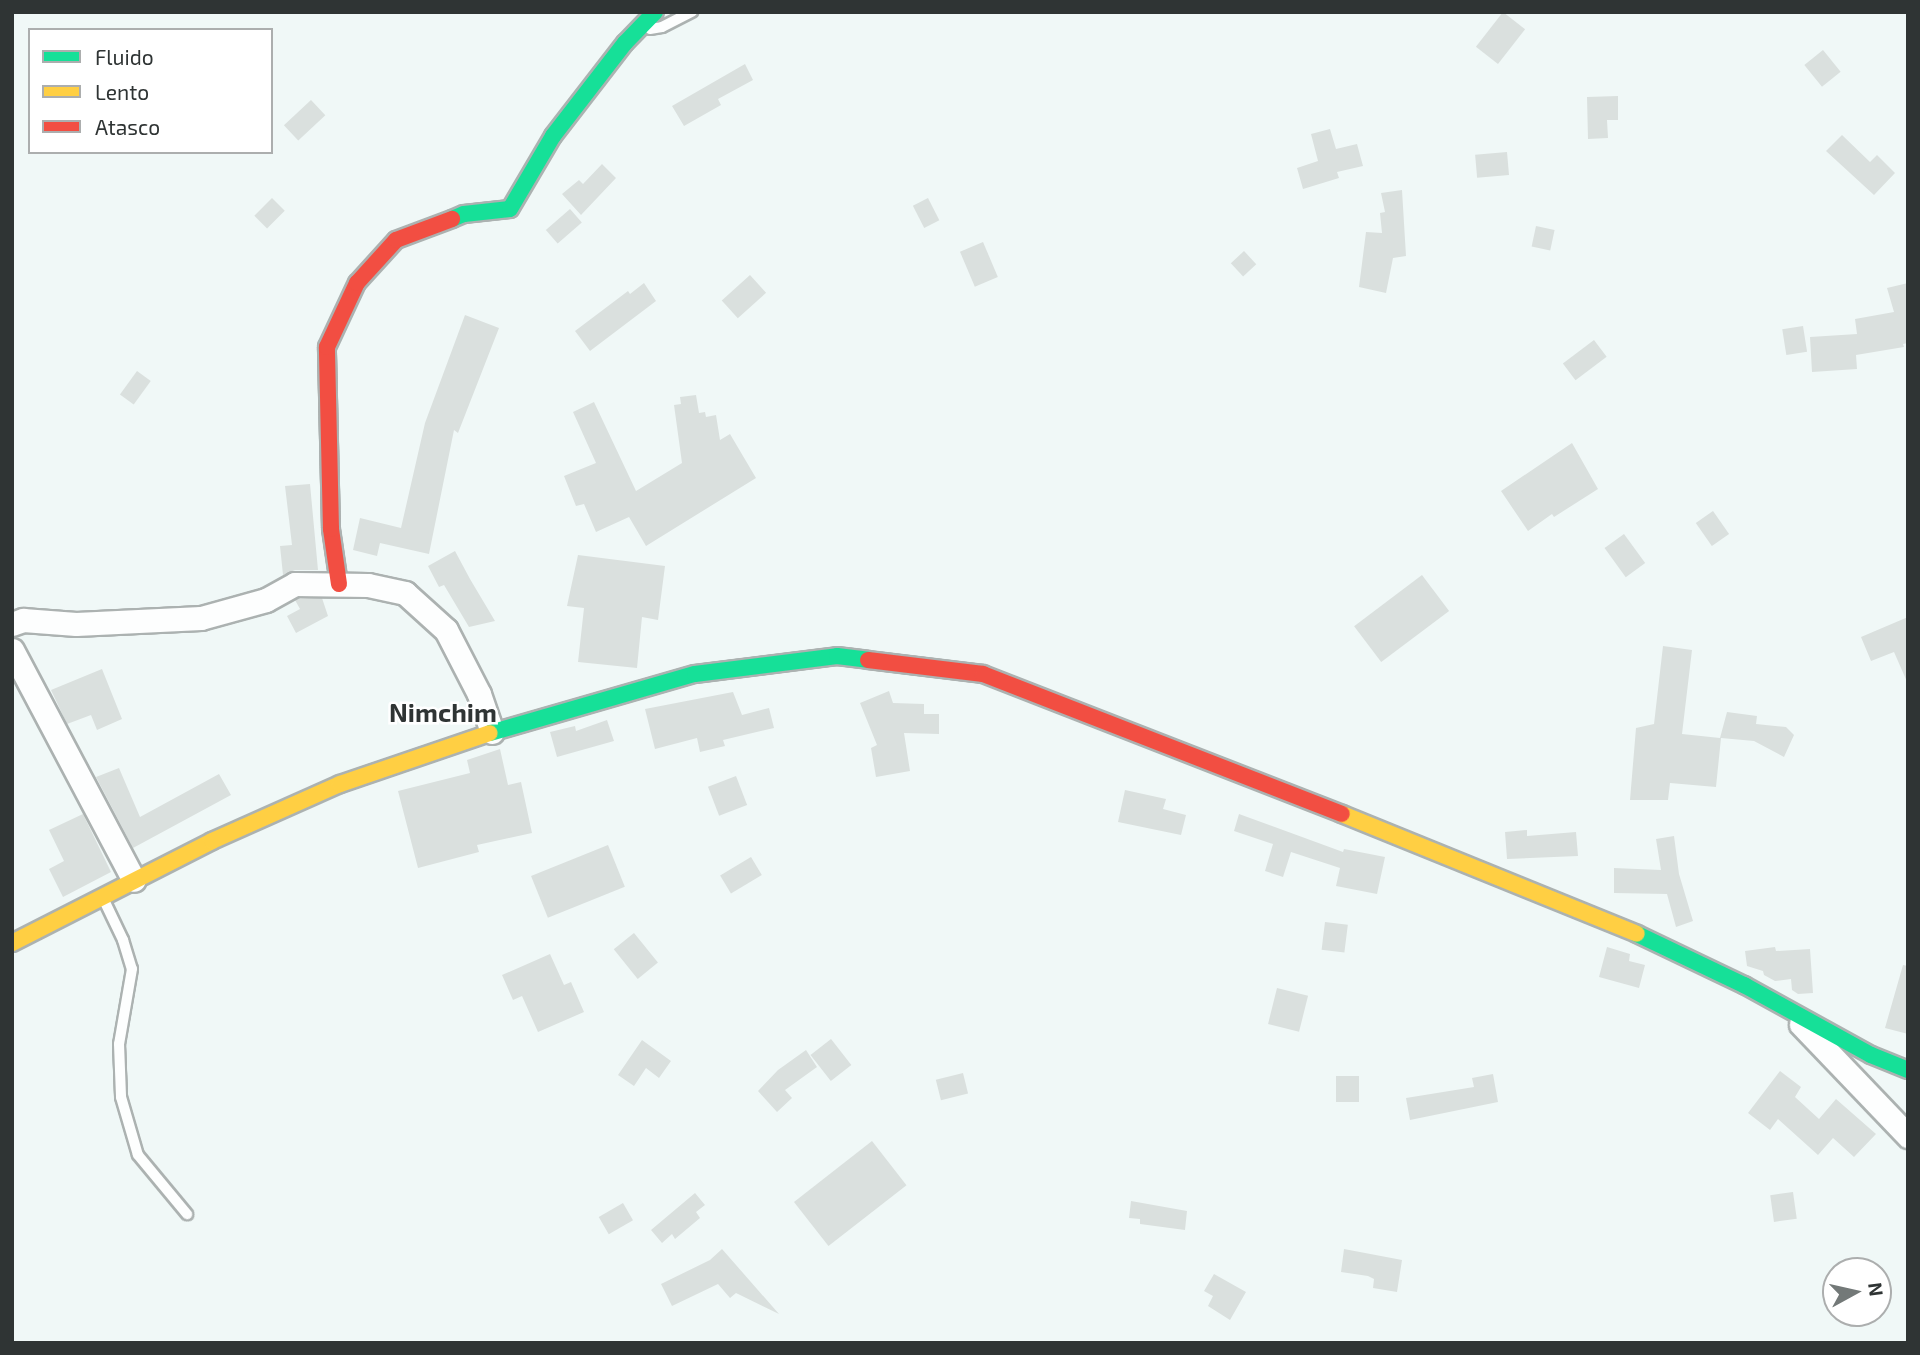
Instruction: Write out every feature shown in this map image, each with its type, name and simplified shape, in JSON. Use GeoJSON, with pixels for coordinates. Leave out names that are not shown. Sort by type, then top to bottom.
{"type":"FeatureCollection","features":[{"type":"Feature","properties":{"kind":"street"},"geometry":{"type":"LineString","coordinates":[[339,584],[331,529],[327,447],[327,347],[358,284],[396,240],[464,214],[510,209],[553,136],[655,12]]}},
{"type":"Feature","properties":{"kind":"street"},"geometry":{"type":"LineString","coordinates":[[12,624],[23,620],[76,624],[201,618],[266,600],[295,584],[368,586],[405,593],[446,630],[479,694],[492,732]]}},
{"type":"Feature","properties":{"kind":"street"},"geometry":{"type":"LineString","coordinates":[[12,650],[134,880]]}},
{"type":"Feature","properties":{"kind":"street"},"geometry":{"type":"LineString","coordinates":[[12,943],[102,895],[340,784],[492,732],[695,674],[837,656],[983,674],[1603,917],[1871,1055],[1908,1070]]}},
{"type":"Feature","properties":{"kind":"street"},"geometry":{"type":"LineString","coordinates":[[1786,1009],[1908,1136]]}},
{"type":"Feature","properties":{"kind":"lane"},"geometry":{"type":"LineString","coordinates":[[637,31],[662,27],[692,12]]}},
{"type":"Feature","properties":{"kind":"lane"},"geometry":{"type":"LineString","coordinates":[[102,895],[123,940],[132,969],[119,1044],[121,1097],[138,1155],[187,1214]]}},
{"type":"Feature","properties":{"kind":"building"},"geometry":{"type":"Polygon","coordinates":[[[1503,12],[1525,29],[1498,64],[1476,47],[1503,12]]]}},
{"type":"Feature","properties":{"kind":"building"},"geometry":{"type":"Polygon","coordinates":[[[1823,50],[1841,72],[1822,87],[1804,65],[1823,50]]]}},
{"type":"Feature","properties":{"kind":"building"},"geometry":{"type":"Polygon","coordinates":[[[745,64],[753,80],[718,99],[721,105],[684,126],[672,106],[745,64]]]}},
{"type":"Feature","properties":{"kind":"building"},"geometry":{"type":"Polygon","coordinates":[[[1618,96],[1618,120],[1607,120],[1608,138],[1588,139],[1587,97],[1618,96]]]}},
{"type":"Feature","properties":{"kind":"building"},"geometry":{"type":"Polygon","coordinates":[[[311,100],[325,115],[298,141],[284,125],[311,100]]]}},
{"type":"Feature","properties":{"kind":"building"},"geometry":{"type":"Polygon","coordinates":[[[1330,129],[1336,149],[1357,144],[1363,166],[1337,172],[1339,178],[1303,189],[1297,168],[1318,161],[1311,134],[1330,129]]]}},
{"type":"Feature","properties":{"kind":"building"},"geometry":{"type":"Polygon","coordinates":[[[1842,135],[1870,162],[1877,155],[1895,173],[1874,195],[1826,151],[1842,135]]]}},
{"type":"Feature","properties":{"kind":"building"},"geometry":{"type":"Polygon","coordinates":[[[1507,152],[1509,175],[1477,178],[1475,155],[1507,152]]]}},
{"type":"Feature","properties":{"kind":"building"},"geometry":{"type":"Polygon","coordinates":[[[602,164],[616,178],[581,215],[562,194],[579,180],[583,184],[602,164]]]}},
{"type":"Feature","properties":{"kind":"building"},"geometry":{"type":"Polygon","coordinates":[[[1402,190],[1406,256],[1393,258],[1386,293],[1359,287],[1366,232],[1382,233],[1380,213],[1385,212],[1381,193],[1402,190]]]}},
{"type":"Feature","properties":{"kind":"building"},"geometry":{"type":"Polygon","coordinates":[[[272,198],[285,211],[267,228],[254,216],[272,198]]]}},
{"type":"Feature","properties":{"kind":"building"},"geometry":{"type":"Polygon","coordinates":[[[928,198],[939,220],[924,228],[913,206],[928,198]]]}},
{"type":"Feature","properties":{"kind":"building"},"geometry":{"type":"Polygon","coordinates":[[[570,209],[582,223],[558,244],[546,230],[570,209]]]}},
{"type":"Feature","properties":{"kind":"building"},"geometry":{"type":"Polygon","coordinates":[[[1536,226],[1555,230],[1550,250],[1532,247],[1536,226]]]}},
{"type":"Feature","properties":{"kind":"building"},"geometry":{"type":"Polygon","coordinates":[[[983,242],[998,277],[975,287],[960,252],[983,242]]]}},
{"type":"Feature","properties":{"kind":"building"},"geometry":{"type":"Polygon","coordinates":[[[1244,251],[1256,264],[1243,276],[1231,263],[1244,251]]]}},
{"type":"Feature","properties":{"kind":"building"},"geometry":{"type":"Polygon","coordinates":[[[750,275],[766,293],[738,318],[722,300],[750,275]]]}},
{"type":"Feature","properties":{"kind":"building"},"geometry":{"type":"Polygon","coordinates":[[[644,283],[656,301],[590,351],[575,331],[628,291],[630,294],[644,283]]]}},
{"type":"Feature","properties":{"kind":"building"},"geometry":{"type":"Polygon","coordinates":[[[1908,283],[1908,343],[1903,344],[1904,347],[1856,355],[1857,369],[1812,372],[1810,337],[1857,334],[1855,319],[1894,312],[1887,288],[1908,283]]]}},
{"type":"Feature","properties":{"kind":"building"},"geometry":{"type":"Polygon","coordinates":[[[465,315],[499,328],[458,433],[454,430],[429,554],[380,543],[377,556],[353,550],[360,518],[401,528],[425,423],[465,315]]]}},
{"type":"Feature","properties":{"kind":"building"},"geometry":{"type":"Polygon","coordinates":[[[1803,326],[1807,352],[1786,355],[1782,329],[1803,326]]]}},
{"type":"Feature","properties":{"kind":"building"},"geometry":{"type":"Polygon","coordinates":[[[1594,340],[1607,357],[1575,380],[1563,363],[1594,340]]]}},
{"type":"Feature","properties":{"kind":"building"},"geometry":{"type":"Polygon","coordinates":[[[137,371],[151,381],[134,404],[120,394],[137,371]]]}},
{"type":"Feature","properties":{"kind":"building"},"geometry":{"type":"Polygon","coordinates":[[[696,395],[699,413],[705,412],[706,417],[716,415],[720,440],[730,434],[756,478],[646,546],[629,517],[596,532],[584,504],[576,506],[564,476],[596,463],[573,412],[594,402],[636,491],[682,463],[674,405],[681,404],[680,397],[696,395]]]}},
{"type":"Feature","properties":{"kind":"building"},"geometry":{"type":"Polygon","coordinates":[[[1572,443],[1598,489],[1554,517],[1552,514],[1528,531],[1501,491],[1572,443]]]}},
{"type":"Feature","properties":{"kind":"building"},"geometry":{"type":"Polygon","coordinates":[[[310,484],[318,570],[295,570],[283,575],[280,546],[292,545],[285,486],[310,484]]]}},
{"type":"Feature","properties":{"kind":"building"},"geometry":{"type":"Polygon","coordinates":[[[1713,511],[1729,534],[1712,546],[1696,523],[1713,511]]]}},
{"type":"Feature","properties":{"kind":"building"},"geometry":{"type":"Polygon","coordinates":[[[1624,534],[1645,563],[1626,577],[1605,548],[1624,534]]]}},
{"type":"Feature","properties":{"kind":"building"},"geometry":{"type":"Polygon","coordinates":[[[455,551],[495,621],[469,627],[444,585],[439,587],[428,566],[455,551]]]}},
{"type":"Feature","properties":{"kind":"building"},"geometry":{"type":"Polygon","coordinates":[[[578,555],[665,566],[658,620],[642,617],[637,668],[578,662],[584,608],[567,606],[578,555]]]}},
{"type":"Feature","properties":{"kind":"building"},"geometry":{"type":"Polygon","coordinates":[[[1422,575],[1449,611],[1381,662],[1354,626],[1422,575]]]}},
{"type":"Feature","properties":{"kind":"building"},"geometry":{"type":"Polygon","coordinates":[[[322,598],[328,616],[296,633],[287,616],[300,609],[295,600],[322,598]]]}},
{"type":"Feature","properties":{"kind":"building"},"geometry":{"type":"Polygon","coordinates":[[[1908,617],[1908,684],[1894,652],[1871,661],[1861,637],[1908,617]]]}},
{"type":"Feature","properties":{"kind":"building"},"geometry":{"type":"Polygon","coordinates":[[[1663,646],[1692,650],[1682,734],[1720,738],[1727,712],[1757,716],[1756,724],[1786,727],[1794,735],[1784,757],[1754,741],[1721,738],[1716,787],[1670,783],[1668,800],[1630,800],[1636,728],[1654,724],[1663,646]]]}},
{"type":"Feature","properties":{"kind":"building"},"geometry":{"type":"Polygon","coordinates":[[[102,669],[122,719],[97,730],[91,715],[67,724],[51,690],[102,669]]]}},
{"type":"Feature","properties":{"kind":"building"},"geometry":{"type":"Polygon","coordinates":[[[889,691],[893,703],[924,704],[924,714],[939,714],[939,734],[904,733],[910,771],[876,777],[871,748],[877,745],[860,703],[889,691]]]}},
{"type":"Feature","properties":{"kind":"building"},"geometry":{"type":"Polygon","coordinates":[[[733,692],[742,715],[769,708],[774,728],[723,740],[725,746],[700,752],[697,738],[655,749],[645,709],[733,692]]]}},
{"type":"Feature","properties":{"kind":"building"},"geometry":{"type":"Polygon","coordinates":[[[607,720],[614,741],[557,757],[550,732],[575,726],[576,731],[607,720]]]}},
{"type":"Feature","properties":{"kind":"building"},"geometry":{"type":"Polygon","coordinates":[[[500,749],[508,785],[521,782],[532,833],[477,845],[479,852],[418,868],[398,791],[470,773],[467,760],[500,749]]]}},
{"type":"Feature","properties":{"kind":"building"},"geometry":{"type":"Polygon","coordinates":[[[119,768],[140,817],[219,774],[231,795],[133,848],[96,777],[119,768]]]}},
{"type":"Feature","properties":{"kind":"building"},"geometry":{"type":"Polygon","coordinates":[[[736,776],[747,805],[719,816],[708,787],[736,776]]]}},
{"type":"Feature","properties":{"kind":"building"},"geometry":{"type":"Polygon","coordinates":[[[1125,790],[1166,799],[1163,809],[1186,815],[1181,835],[1118,822],[1125,790]]]}},
{"type":"Feature","properties":{"kind":"building"},"geometry":{"type":"Polygon","coordinates":[[[83,814],[111,872],[63,897],[49,869],[64,861],[49,830],[83,814]]]}},
{"type":"Feature","properties":{"kind":"building"},"geometry":{"type":"Polygon","coordinates":[[[1239,814],[1343,852],[1344,849],[1385,857],[1377,894],[1336,886],[1340,868],[1291,852],[1283,877],[1265,871],[1273,844],[1234,831],[1239,814]]]}},
{"type":"Feature","properties":{"kind":"building"},"geometry":{"type":"Polygon","coordinates":[[[1527,830],[1527,836],[1576,832],[1578,856],[1507,859],[1505,832],[1527,830]]]}},
{"type":"Feature","properties":{"kind":"building"},"geometry":{"type":"Polygon","coordinates":[[[1674,836],[1679,874],[1693,921],[1676,927],[1667,894],[1614,893],[1614,868],[1661,870],[1656,839],[1674,836]]]}},
{"type":"Feature","properties":{"kind":"building"},"geometry":{"type":"Polygon","coordinates":[[[608,845],[625,887],[548,918],[531,876],[608,845]]]}},
{"type":"Feature","properties":{"kind":"building"},"geometry":{"type":"Polygon","coordinates":[[[751,857],[762,875],[731,894],[720,876],[751,857]]]}},
{"type":"Feature","properties":{"kind":"building"},"geometry":{"type":"Polygon","coordinates":[[[1325,922],[1348,925],[1344,953],[1322,950],[1325,922]]]}},
{"type":"Feature","properties":{"kind":"building"},"geometry":{"type":"Polygon","coordinates":[[[634,933],[658,963],[638,979],[614,949],[634,933]]]}},
{"type":"Feature","properties":{"kind":"building"},"geometry":{"type":"Polygon","coordinates":[[[1607,947],[1630,954],[1629,961],[1645,965],[1639,988],[1599,977],[1607,947]]]}},
{"type":"Feature","properties":{"kind":"building"},"geometry":{"type":"Polygon","coordinates":[[[1775,947],[1776,951],[1810,949],[1813,993],[1798,994],[1792,990],[1791,979],[1775,981],[1764,975],[1763,971],[1747,966],[1745,951],[1775,947]]]}},
{"type":"Feature","properties":{"kind":"building"},"geometry":{"type":"Polygon","coordinates":[[[550,954],[564,985],[571,982],[584,1012],[538,1032],[522,996],[513,1000],[502,975],[550,954]]]}},
{"type":"Feature","properties":{"kind":"building"},"geometry":{"type":"Polygon","coordinates":[[[1903,965],[1908,966],[1908,1034],[1885,1028],[1903,965]]]}},
{"type":"Feature","properties":{"kind":"building"},"geometry":{"type":"Polygon","coordinates":[[[1277,988],[1308,996],[1299,1032],[1268,1024],[1277,988]]]}},
{"type":"Feature","properties":{"kind":"building"},"geometry":{"type":"Polygon","coordinates":[[[831,1039],[851,1065],[831,1081],[811,1055],[831,1039]]]}},
{"type":"Feature","properties":{"kind":"building"},"geometry":{"type":"Polygon","coordinates":[[[642,1040],[671,1061],[659,1078],[646,1068],[634,1086],[618,1075],[642,1040]]]}},
{"type":"Feature","properties":{"kind":"building"},"geometry":{"type":"Polygon","coordinates":[[[806,1050],[817,1067],[785,1090],[792,1098],[777,1112],[758,1091],[778,1070],[806,1050]]]}},
{"type":"Feature","properties":{"kind":"building"},"geometry":{"type":"Polygon","coordinates":[[[1780,1071],[1801,1087],[1795,1097],[1819,1119],[1836,1099],[1876,1134],[1854,1157],[1833,1138],[1818,1155],[1778,1119],[1770,1130],[1748,1113],[1780,1071]]]}},
{"type":"Feature","properties":{"kind":"building"},"geometry":{"type":"Polygon","coordinates":[[[963,1073],[968,1093],[941,1100],[936,1080],[963,1073]]]}},
{"type":"Feature","properties":{"kind":"building"},"geometry":{"type":"Polygon","coordinates":[[[1493,1074],[1498,1102],[1410,1120],[1406,1098],[1474,1087],[1472,1078],[1493,1074]]]}},
{"type":"Feature","properties":{"kind":"building"},"geometry":{"type":"Polygon","coordinates":[[[1336,1076],[1359,1076],[1359,1102],[1336,1102],[1336,1076]]]}},
{"type":"Feature","properties":{"kind":"building"},"geometry":{"type":"Polygon","coordinates":[[[872,1141],[906,1185],[828,1246],[794,1202],[872,1141]]]}},
{"type":"Feature","properties":{"kind":"building"},"geometry":{"type":"Polygon","coordinates":[[[1793,1192],[1797,1219],[1774,1222],[1770,1195],[1793,1192]]]}},
{"type":"Feature","properties":{"kind":"building"},"geometry":{"type":"Polygon","coordinates":[[[695,1193],[705,1205],[696,1212],[700,1218],[675,1239],[672,1234],[662,1243],[651,1230],[695,1193]]]}},
{"type":"Feature","properties":{"kind":"building"},"geometry":{"type":"Polygon","coordinates":[[[1131,1201],[1187,1211],[1185,1230],[1140,1224],[1140,1219],[1129,1218],[1131,1201]]]}},
{"type":"Feature","properties":{"kind":"building"},"geometry":{"type":"Polygon","coordinates":[[[623,1203],[633,1220],[609,1234],[599,1217],[623,1203]]]}},
{"type":"Feature","properties":{"kind":"building"},"geometry":{"type":"Polygon","coordinates":[[[722,1249],[779,1314],[736,1293],[730,1298],[718,1284],[672,1306],[661,1284],[710,1260],[722,1249]]]}},
{"type":"Feature","properties":{"kind":"building"},"geometry":{"type":"Polygon","coordinates":[[[1344,1249],[1402,1260],[1397,1292],[1373,1288],[1374,1279],[1368,1276],[1341,1272],[1344,1249]]]}},
{"type":"Feature","properties":{"kind":"building"},"geometry":{"type":"Polygon","coordinates":[[[1214,1274],[1246,1292],[1230,1320],[1208,1306],[1213,1296],[1204,1291],[1214,1274]]]}},
{"type":"Feature","properties":{"kind":"traffic: fast"},"geometry":{"type":"LineString","coordinates":[[452,219],[464,214],[510,209],[553,136],[625,43],[655,12]]}},
{"type":"Feature","properties":{"kind":"traffic: fast"},"geometry":{"type":"LineString","coordinates":[[490,733],[695,674],[837,656],[868,660]]}},
{"type":"Feature","properties":{"kind":"traffic: fast"},"geometry":{"type":"LineString","coordinates":[[1637,934],[1744,985],[1871,1055],[1908,1070]]}},
{"type":"Feature","properties":{"kind":"traffic: slow"},"geometry":{"type":"LineString","coordinates":[[12,943],[212,841],[340,784],[490,733]]}},
{"type":"Feature","properties":{"kind":"traffic: slow"},"geometry":{"type":"LineString","coordinates":[[1342,814],[1637,934]]}},
{"type":"Feature","properties":{"kind":"traffic: jam"},"geometry":{"type":"LineString","coordinates":[[339,584],[331,529],[327,347],[357,283],[396,240],[452,219]]}},
{"type":"Feature","properties":{"kind":"traffic: jam"},"geometry":{"type":"LineString","coordinates":[[868,660],[983,674],[1342,814]]}},
{"type":"Feature","properties":{"kind":"district","name":"Nimchim"},"geometry":{"type":"Point","coordinates":[443,712]}}]}
